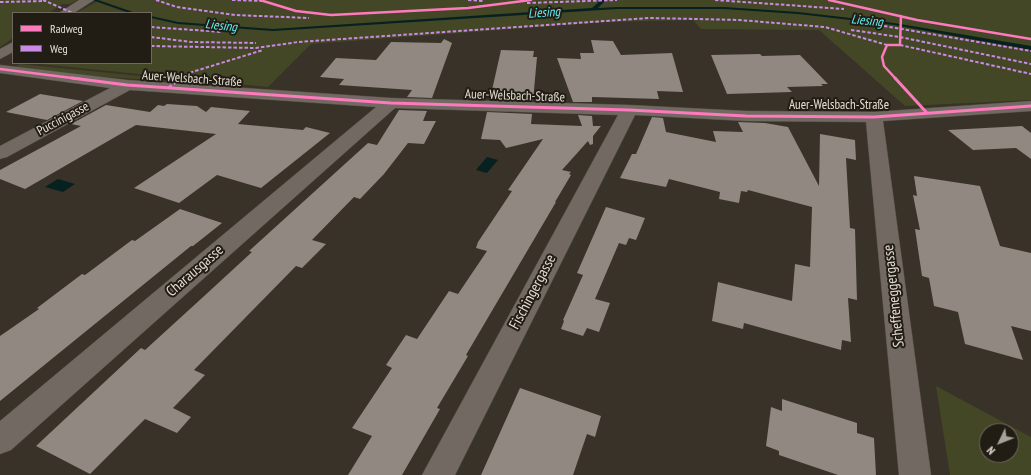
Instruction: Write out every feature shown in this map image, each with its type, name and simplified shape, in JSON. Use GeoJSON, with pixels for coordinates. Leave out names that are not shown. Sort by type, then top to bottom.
{"type":"FeatureCollection","features":[{"type":"Feature","properties":{"kind":"street"},"geometry":{"type":"LineString","coordinates":[[69,10],[88,0]]}},
{"type":"Feature","properties":{"kind":"street"},"geometry":{"type":"LineString","coordinates":[[0,55],[12,47]]}},
{"type":"Feature","properties":{"kind":"street","name":"Auer-Welsbach-Straße"},"geometry":{"type":"LineString","coordinates":[[0,69],[127,85],[391,103],[629,110],[746,116],[874,117],[1031,106]]}},
{"type":"Feature","properties":{"kind":"street","name":"Puccinigasse"},"geometry":{"type":"LineString","coordinates":[[0,154],[127,85]]}},
{"type":"Feature","properties":{"kind":"street","name":"Charausgasse"},"geometry":{"type":"LineString","coordinates":[[0,440],[391,103]]}},
{"type":"Feature","properties":{"kind":"street","name":"Fischingergasse"},"geometry":{"type":"LineString","coordinates":[[438,475],[629,110]]}},
{"type":"Feature","properties":{"kind":"street","name":"Scheffeneggergasse"},"geometry":{"type":"LineString","coordinates":[[874,117],[915,475]]}},
{"type":"Feature","properties":{"kind":"green space"},"geometry":{"type":"Polygon","coordinates":[[[0,0],[77,0],[70,4],[62,4],[50,12],[12,12],[12,39],[0,47],[0,0]]]}},
{"type":"Feature","properties":{"kind":"green space"},"geometry":{"type":"Polygon","coordinates":[[[100,0],[1031,0],[1031,100],[905,106],[819,30],[701,29],[693,20],[607,22],[311,44],[268,87],[40,64],[152,64],[152,12],[78,12],[100,0]]]}},
{"type":"Feature","properties":{"kind":"green space"},"geometry":{"type":"Polygon","coordinates":[[[20,64],[150,77],[152,80],[77,75],[15,67],[20,64]]]}},
{"type":"Feature","properties":{"kind":"green space"},"geometry":{"type":"Polygon","coordinates":[[[936,386],[1005,423],[979,423],[979,463],[1019,463],[1019,431],[1031,437],[1031,475],[950,475],[936,386]]]}},
{"type":"Feature","properties":{"kind":"water"},"geometry":{"type":"Polygon","coordinates":[[[487,157],[498,160],[487,173],[476,170],[487,157]]]}},
{"type":"Feature","properties":{"kind":"water"},"geometry":{"type":"Polygon","coordinates":[[[58,179],[75,184],[63,192],[45,187],[58,179]]]}},
{"type":"Feature","properties":{"kind":"building"},"geometry":{"type":"Polygon","coordinates":[[[444,39],[452,43],[432,98],[407,97],[412,90],[339,85],[344,79],[320,77],[336,58],[376,60],[391,42],[441,43],[444,39]]]}},
{"type":"Feature","properties":{"kind":"building"},"geometry":{"type":"Polygon","coordinates":[[[591,40],[613,41],[621,55],[672,53],[683,92],[657,91],[659,99],[592,97],[592,102],[573,102],[557,58],[581,59],[580,53],[594,53],[591,40]]]}},
{"type":"Feature","properties":{"kind":"building"},"geometry":{"type":"Polygon","coordinates":[[[501,50],[534,51],[533,57],[537,57],[533,101],[490,99],[501,50]]]}},
{"type":"Feature","properties":{"kind":"building"},"geometry":{"type":"Polygon","coordinates":[[[760,54],[762,56],[800,55],[828,84],[821,84],[823,86],[787,87],[792,92],[727,94],[711,55],[760,54]]]}},
{"type":"Feature","properties":{"kind":"building"},"geometry":{"type":"Polygon","coordinates":[[[40,94],[83,101],[47,120],[6,112],[40,94]]]}},
{"type":"Feature","properties":{"kind":"building"},"geometry":{"type":"Polygon","coordinates":[[[167,104],[197,106],[206,112],[211,107],[250,111],[238,124],[303,130],[306,127],[330,133],[261,188],[217,175],[179,203],[134,188],[216,134],[136,125],[25,189],[0,179],[0,170],[81,126],[71,124],[106,105],[150,112],[158,105],[164,106],[167,104]]]}},
{"type":"Feature","properties":{"kind":"building"},"geometry":{"type":"Polygon","coordinates":[[[399,110],[427,111],[423,121],[436,121],[424,144],[408,143],[384,174],[360,199],[354,197],[312,240],[326,244],[302,268],[296,266],[194,370],[205,375],[173,408],[191,417],[177,433],[145,419],[90,474],[36,446],[141,348],[145,350],[202,298],[252,252],[249,251],[368,143],[377,145],[399,110]]]}},
{"type":"Feature","properties":{"kind":"building"},"geometry":{"type":"Polygon","coordinates":[[[487,112],[532,114],[531,124],[582,126],[578,115],[592,116],[593,126],[601,126],[593,136],[593,144],[590,145],[588,141],[562,170],[571,172],[569,174],[571,175],[466,355],[468,356],[437,408],[440,409],[402,475],[348,475],[372,436],[352,428],[392,368],[386,365],[406,335],[417,339],[449,291],[458,294],[487,251],[476,248],[478,242],[512,191],[508,190],[543,139],[506,148],[500,140],[481,139],[487,112]]]}},
{"type":"Feature","properties":{"kind":"building"},"geometry":{"type":"Polygon","coordinates":[[[652,117],[663,118],[666,132],[716,142],[713,131],[743,132],[738,122],[765,123],[788,127],[819,186],[820,134],[855,140],[856,160],[846,158],[850,228],[855,229],[857,300],[848,298],[851,342],[842,340],[841,350],[744,323],[743,329],[712,321],[718,282],[792,301],[795,264],[810,267],[812,207],[748,190],[747,192],[741,191],[739,203],[719,199],[720,192],[669,179],[666,187],[620,178],[632,154],[636,154],[652,117]]]}},
{"type":"Feature","properties":{"kind":"building"},"geometry":{"type":"Polygon","coordinates":[[[1022,126],[1031,133],[1031,159],[1016,148],[973,150],[948,130],[1022,126]]]}},
{"type":"Feature","properties":{"kind":"building"},"geometry":{"type":"Polygon","coordinates":[[[914,176],[980,186],[1000,246],[1031,253],[1031,331],[1011,326],[1023,360],[965,344],[958,312],[934,306],[929,278],[922,276],[915,229],[920,230],[913,195],[917,196],[914,176]]]}},
{"type":"Feature","properties":{"kind":"building"},"geometry":{"type":"Polygon","coordinates":[[[606,207],[645,218],[636,240],[629,238],[626,245],[619,243],[595,299],[610,303],[599,332],[587,328],[583,336],[561,329],[563,320],[583,275],[577,273],[606,207]]]}},
{"type":"Feature","properties":{"kind":"building"},"geometry":{"type":"Polygon","coordinates":[[[180,209],[222,223],[191,246],[0,401],[0,336],[39,309],[37,308],[82,274],[85,275],[132,240],[135,241],[180,209]]]}},
{"type":"Feature","properties":{"kind":"building"},"geometry":{"type":"Polygon","coordinates":[[[520,388],[601,416],[595,437],[587,434],[573,475],[481,475],[520,388]]]}},
{"type":"Feature","properties":{"kind":"building"},"geometry":{"type":"Polygon","coordinates":[[[782,399],[857,423],[857,433],[874,438],[876,475],[838,475],[779,455],[779,451],[766,446],[771,407],[782,411],[782,399]]]}},
{"type":"Feature","properties":{"kind":"waterway","name":"Liesing"},"geometry":{"type":"LineString","coordinates":[[94,0],[131,12]]}},
{"type":"Feature","properties":{"kind":"waterway"},"geometry":{"type":"LineString","coordinates":[[594,9],[604,0]]}},
{"type":"Feature","properties":{"kind":"waterway","name":"Liesing"},"geometry":{"type":"LineString","coordinates":[[152,17],[178,23],[273,30],[617,8],[724,8],[798,13],[894,24],[1031,48]]}},
{"type":"Feature","properties":{"kind":"marked path"},"geometry":{"type":"LineString","coordinates":[[43,0],[71,12]]}},
{"type":"Feature","properties":{"kind":"marked path"},"geometry":{"type":"LineString","coordinates":[[156,0],[177,7],[235,15],[309,18]]}},
{"type":"Feature","properties":{"kind":"marked path"},"geometry":{"type":"LineString","coordinates":[[232,0],[264,1]]}},
{"type":"Feature","properties":{"kind":"marked path"},"geometry":{"type":"LineString","coordinates":[[468,0],[484,1]]}},
{"type":"Feature","properties":{"kind":"marked path"},"geometry":{"type":"LineString","coordinates":[[527,3],[617,0]]}},
{"type":"Feature","properties":{"kind":"marked path"},"geometry":{"type":"LineString","coordinates":[[715,0],[844,9]]}},
{"type":"Feature","properties":{"kind":"marked path"},"geometry":{"type":"LineString","coordinates":[[0,2],[46,1]]}},
{"type":"Feature","properties":{"kind":"marked path"},"geometry":{"type":"LineString","coordinates":[[152,46],[256,48],[298,42],[650,18],[739,20],[825,27],[887,45]]}},
{"type":"Feature","properties":{"kind":"marked path"},"geometry":{"type":"LineString","coordinates":[[884,26],[1031,51]]}},
{"type":"Feature","properties":{"kind":"marked path"},"geometry":{"type":"LineString","coordinates":[[152,27],[190,31],[222,32]]}},
{"type":"Feature","properties":{"kind":"marked path"},"geometry":{"type":"LineString","coordinates":[[851,30],[900,37],[1031,64]]}},
{"type":"Feature","properties":{"kind":"marked path"},"geometry":{"type":"LineString","coordinates":[[152,37],[191,42],[256,43]]}},
{"type":"Feature","properties":{"kind":"marked path"},"geometry":{"type":"LineString","coordinates":[[900,45],[1031,74]]}},
{"type":"Feature","properties":{"kind":"marked path"},"geometry":{"type":"LineString","coordinates":[[168,88],[189,73],[263,50]]}},
{"type":"Feature","properties":{"kind":"cycle path"},"geometry":{"type":"LineString","coordinates":[[260,0],[296,11],[331,15],[468,8],[531,0]]}},
{"type":"Feature","properties":{"kind":"cycle path"},"geometry":{"type":"LineString","coordinates":[[829,0],[917,20],[1031,39]]}},
{"type":"Feature","properties":{"kind":"cycle path"},"geometry":{"type":"LineString","coordinates":[[901,16],[900,45],[887,45],[882,57],[884,66],[927,113]]}},
{"type":"Feature","properties":{"kind":"cycle path"},"geometry":{"type":"LineString","coordinates":[[0,69],[127,85],[391,103],[629,110],[746,116],[874,117],[1031,106]]}}]}
